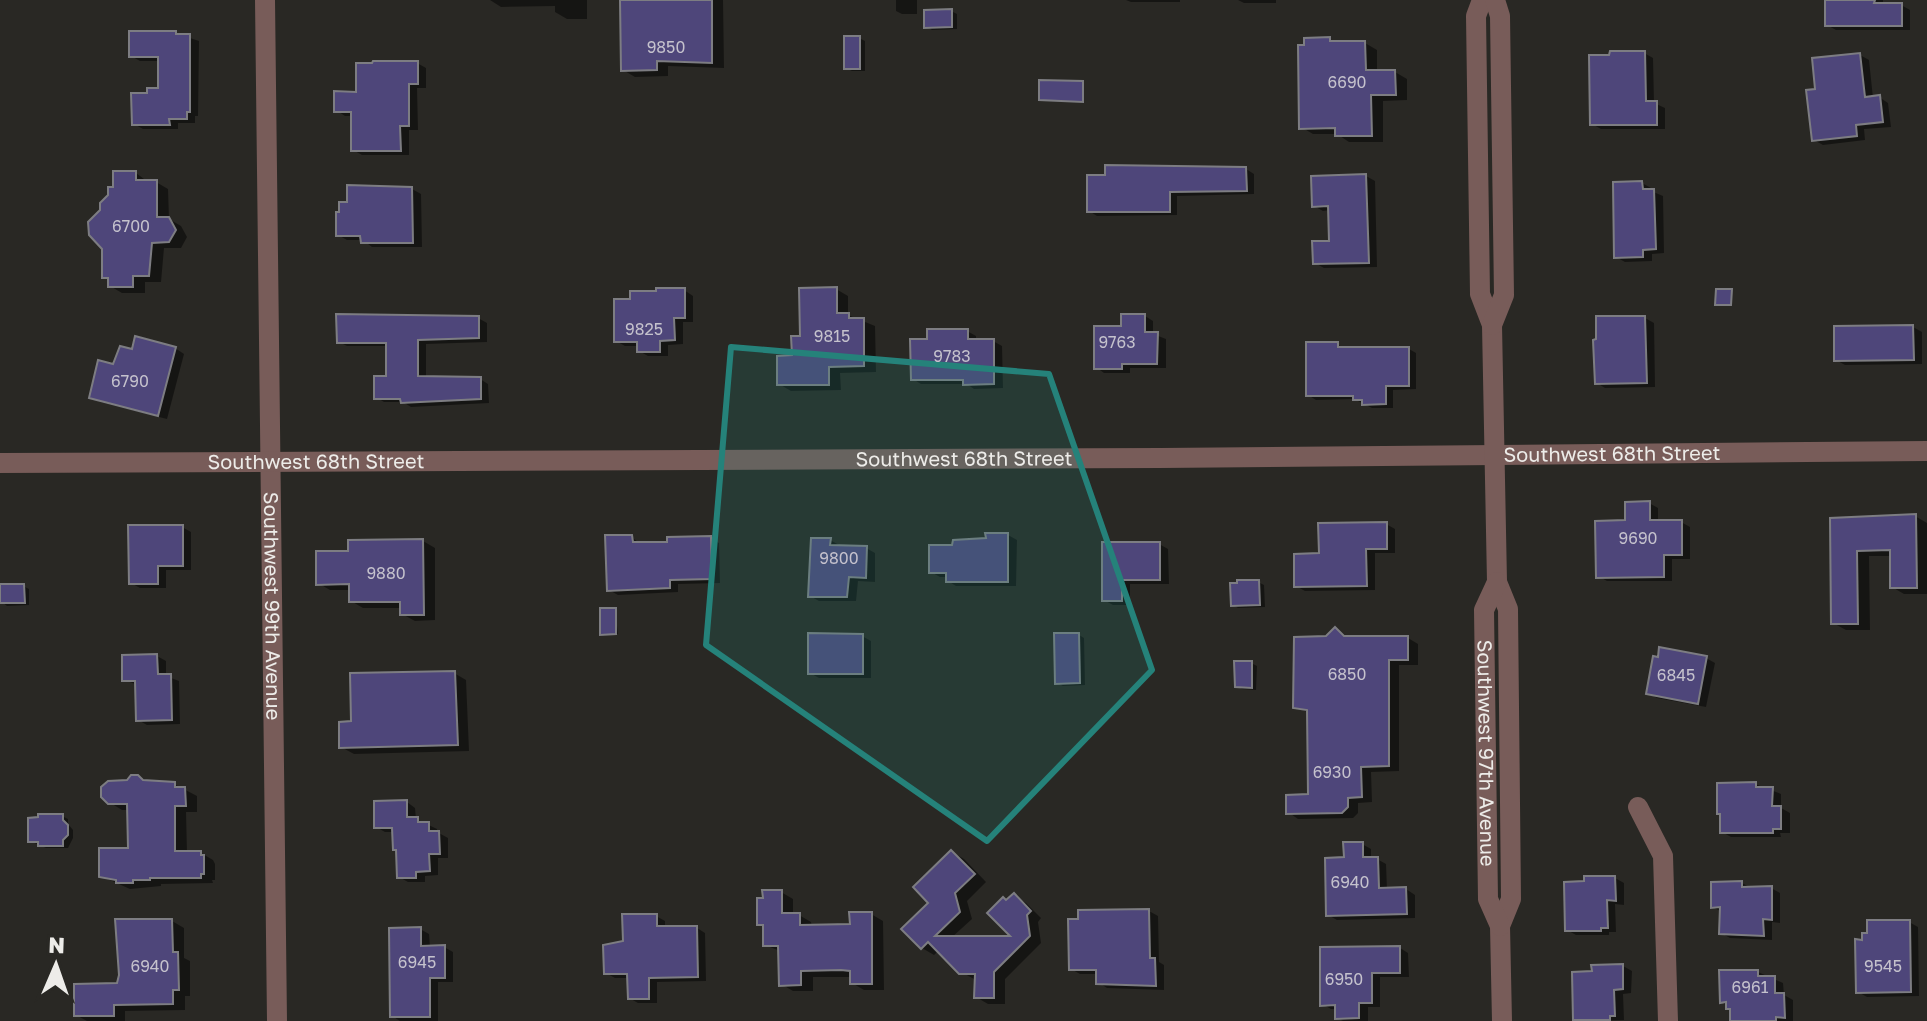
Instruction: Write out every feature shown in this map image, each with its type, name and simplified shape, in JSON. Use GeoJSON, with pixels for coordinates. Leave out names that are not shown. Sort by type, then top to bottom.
{"type":"FeatureCollection","features":[{"type":"Feature","properties":{"kind":"street","name":"Southwest 99th Avenue"},"geometry":{"type":"LineString","coordinates":[[265,0],[277,1021]]}},
{"type":"Feature","properties":{"kind":"street","name":"Southwest 97th Avenue"},"geometry":{"type":"LineString","coordinates":[[1482,0],[1476,16],[1480,294],[1492,325],[1497,582],[1508,609],[1511,899],[1500,926],[1502,1021]]}},
{"type":"Feature","properties":{"kind":"street","name":"Southwest 97th Avenue"},"geometry":{"type":"LineString","coordinates":[[1492,325],[1504,295],[1500,16],[1495,0]]}},
{"type":"Feature","properties":{"kind":"street","name":"Southwest 68th Street"},"geometry":{"type":"LineString","coordinates":[[0,463],[1927,451]]}},
{"type":"Feature","properties":{"kind":"street"},"geometry":{"type":"LineString","coordinates":[[1638,807],[1663,856],[1668,1021]]}},
{"type":"Feature","properties":{"kind":"highlighted area"},"geometry":{"type":"Polygon","coordinates":[[[731,347],[1049,374],[1152,670],[987,841],[706,645],[731,347]]]}},
{"type":"Feature","properties":{"kind":"building"},"geometry":{"type":"Polygon","coordinates":[[[620,0],[712,0],[712,63],[657,61],[657,70],[621,71],[620,0]]]}},
{"type":"Feature","properties":{"kind":"building"},"geometry":{"type":"Polygon","coordinates":[[[1825,0],[1902,3],[1902,26],[1825,26],[1825,0]]]}},
{"type":"Feature","properties":{"kind":"building"},"geometry":{"type":"Polygon","coordinates":[[[952,9],[952,27],[924,28],[924,10],[952,9]]]}},
{"type":"Feature","properties":{"kind":"building"},"geometry":{"type":"Polygon","coordinates":[[[129,31],[190,34],[190,112],[187,112],[187,119],[169,119],[170,125],[132,125],[131,93],[147,93],[147,88],[158,88],[158,57],[129,57],[129,31]]]}},
{"type":"Feature","properties":{"kind":"building"},"geometry":{"type":"Polygon","coordinates":[[[844,36],[860,36],[860,69],[844,69],[844,36]]]}},
{"type":"Feature","properties":{"kind":"building"},"geometry":{"type":"Polygon","coordinates":[[[1330,37],[1330,41],[1365,41],[1366,70],[1395,70],[1396,95],[1371,95],[1372,136],[1335,136],[1335,128],[1299,129],[1298,45],[1304,45],[1304,38],[1330,37]]]}},
{"type":"Feature","properties":{"kind":"building"},"geometry":{"type":"Polygon","coordinates":[[[1610,51],[1645,51],[1646,101],[1657,101],[1657,125],[1590,125],[1589,55],[1609,55],[1610,51]]]}},
{"type":"Feature","properties":{"kind":"building"},"geometry":{"type":"Polygon","coordinates":[[[1860,53],[1865,97],[1880,95],[1883,122],[1856,125],[1857,136],[1812,141],[1806,90],[1815,89],[1812,58],[1860,53]]]}},
{"type":"Feature","properties":{"kind":"building"},"geometry":{"type":"Polygon","coordinates":[[[418,61],[418,84],[409,84],[409,126],[400,126],[401,151],[351,151],[351,112],[334,112],[334,91],[356,92],[356,63],[418,61]]]}},
{"type":"Feature","properties":{"kind":"building"},"geometry":{"type":"Polygon","coordinates":[[[1039,80],[1083,81],[1083,102],[1039,100],[1039,80]]]}},
{"type":"Feature","properties":{"kind":"building"},"geometry":{"type":"Polygon","coordinates":[[[1105,165],[1246,167],[1247,191],[1170,192],[1170,212],[1087,212],[1087,175],[1105,175],[1105,165]]]}},
{"type":"Feature","properties":{"kind":"building"},"geometry":{"type":"Polygon","coordinates":[[[113,171],[136,171],[136,180],[157,180],[157,217],[169,217],[176,230],[169,242],[152,243],[149,276],[133,276],[133,287],[108,287],[108,278],[102,278],[102,249],[89,235],[88,222],[100,210],[100,203],[108,195],[108,187],[113,187],[113,171]]]}},
{"type":"Feature","properties":{"kind":"building"},"geometry":{"type":"Polygon","coordinates":[[[1366,174],[1369,263],[1313,264],[1312,241],[1329,241],[1328,206],[1312,207],[1311,176],[1366,174]]]}},
{"type":"Feature","properties":{"kind":"building"},"geometry":{"type":"Polygon","coordinates":[[[1642,181],[1643,189],[1654,189],[1656,249],[1643,250],[1643,257],[1614,258],[1613,182],[1642,181]]]}},
{"type":"Feature","properties":{"kind":"building"},"geometry":{"type":"Polygon","coordinates":[[[347,185],[412,187],[413,243],[361,243],[360,236],[336,236],[336,212],[339,212],[339,202],[347,202],[347,185]]]}},
{"type":"Feature","properties":{"kind":"building"},"geometry":{"type":"Polygon","coordinates":[[[837,287],[837,313],[849,313],[849,318],[864,318],[864,366],[829,367],[829,385],[777,385],[777,356],[792,355],[791,336],[800,336],[799,288],[837,287]]]}},
{"type":"Feature","properties":{"kind":"building"},"geometry":{"type":"Polygon","coordinates":[[[656,288],[685,288],[685,318],[674,318],[675,340],[660,341],[660,352],[637,352],[637,342],[614,342],[614,299],[630,299],[630,291],[656,291],[656,288]]]}},
{"type":"Feature","properties":{"kind":"building"},"geometry":{"type":"Polygon","coordinates":[[[1716,289],[1732,289],[1731,305],[1715,305],[1716,289]]]}},
{"type":"Feature","properties":{"kind":"building"},"geometry":{"type":"Polygon","coordinates":[[[336,314],[479,316],[479,338],[418,340],[418,376],[481,377],[481,399],[401,403],[400,399],[374,399],[374,376],[386,376],[386,343],[337,343],[336,314]]]}},
{"type":"Feature","properties":{"kind":"building"},"geometry":{"type":"Polygon","coordinates":[[[1121,314],[1145,314],[1145,332],[1158,332],[1157,364],[1122,364],[1122,369],[1094,369],[1094,326],[1121,326],[1121,314]]]}},
{"type":"Feature","properties":{"kind":"building"},"geometry":{"type":"Polygon","coordinates":[[[1596,316],[1645,316],[1647,383],[1595,384],[1593,340],[1596,339],[1596,316]]]}},
{"type":"Feature","properties":{"kind":"building"},"geometry":{"type":"Polygon","coordinates":[[[1913,325],[1914,360],[1834,361],[1834,326],[1913,325]]]}},
{"type":"Feature","properties":{"kind":"building"},"geometry":{"type":"Polygon","coordinates":[[[927,329],[968,329],[968,339],[994,339],[994,384],[963,385],[963,380],[911,380],[910,339],[927,339],[927,329]]]}},
{"type":"Feature","properties":{"kind":"building"},"geometry":{"type":"Polygon","coordinates":[[[135,336],[176,347],[158,416],[89,398],[98,360],[113,364],[120,346],[132,349],[135,336]]]}},
{"type":"Feature","properties":{"kind":"building"},"geometry":{"type":"Polygon","coordinates":[[[1306,342],[1338,342],[1338,347],[1409,347],[1409,386],[1386,386],[1386,404],[1362,405],[1362,400],[1353,400],[1353,396],[1306,396],[1306,342]]]}},
{"type":"Feature","properties":{"kind":"building"},"geometry":{"type":"Polygon","coordinates":[[[1650,501],[1650,520],[1682,520],[1682,555],[1664,555],[1664,577],[1596,578],[1595,521],[1625,520],[1625,502],[1650,501]]]}},
{"type":"Feature","properties":{"kind":"building"},"geometry":{"type":"Polygon","coordinates":[[[1916,514],[1917,588],[1890,588],[1890,550],[1857,551],[1858,624],[1831,624],[1830,518],[1916,514]]]}},
{"type":"Feature","properties":{"kind":"building"},"geometry":{"type":"Polygon","coordinates":[[[1387,522],[1387,549],[1366,549],[1367,586],[1294,587],[1294,554],[1319,553],[1318,523],[1387,522]]]}},
{"type":"Feature","properties":{"kind":"building"},"geometry":{"type":"Polygon","coordinates":[[[128,525],[183,525],[183,566],[158,566],[158,584],[129,584],[128,525]]]}},
{"type":"Feature","properties":{"kind":"building"},"geometry":{"type":"Polygon","coordinates":[[[985,533],[1008,533],[1008,582],[946,582],[946,573],[929,573],[929,545],[952,545],[953,540],[986,538],[985,533]]]}},
{"type":"Feature","properties":{"kind":"building"},"geometry":{"type":"Polygon","coordinates":[[[605,535],[632,535],[633,542],[667,542],[667,537],[711,536],[712,579],[670,580],[670,588],[607,591],[605,535]]]}},
{"type":"Feature","properties":{"kind":"building"},"geometry":{"type":"Polygon","coordinates":[[[811,538],[831,538],[830,545],[867,546],[866,578],[849,577],[847,597],[808,597],[811,538]]]}},
{"type":"Feature","properties":{"kind":"building"},"geometry":{"type":"Polygon","coordinates":[[[423,539],[424,615],[400,615],[400,602],[349,602],[349,584],[316,585],[316,551],[348,551],[348,540],[423,539]]]}},
{"type":"Feature","properties":{"kind":"building"},"geometry":{"type":"Polygon","coordinates":[[[1102,542],[1160,542],[1160,580],[1122,580],[1122,601],[1102,601],[1102,542]]]}},
{"type":"Feature","properties":{"kind":"building"},"geometry":{"type":"Polygon","coordinates":[[[1237,580],[1259,580],[1260,605],[1231,606],[1230,583],[1237,583],[1237,580]]]}},
{"type":"Feature","properties":{"kind":"building"},"geometry":{"type":"Polygon","coordinates":[[[0,584],[24,584],[25,603],[0,603],[0,584]]]}},
{"type":"Feature","properties":{"kind":"building"},"geometry":{"type":"Polygon","coordinates":[[[600,608],[616,608],[616,634],[600,635],[600,608]]]}},
{"type":"Feature","properties":{"kind":"building"},"geometry":{"type":"Polygon","coordinates":[[[1335,627],[1344,636],[1408,636],[1408,660],[1389,660],[1389,766],[1361,767],[1362,797],[1348,798],[1348,807],[1342,813],[1286,814],[1286,795],[1308,794],[1307,710],[1293,708],[1294,637],[1326,636],[1335,627]]]}},
{"type":"Feature","properties":{"kind":"building"},"geometry":{"type":"Polygon","coordinates":[[[808,633],[863,634],[863,674],[808,674],[808,633]]]}},
{"type":"Feature","properties":{"kind":"building"},"geometry":{"type":"Polygon","coordinates":[[[1054,633],[1079,633],[1080,683],[1055,684],[1054,633]]]}},
{"type":"Feature","properties":{"kind":"building"},"geometry":{"type":"Polygon","coordinates":[[[1659,647],[1707,656],[1698,704],[1646,694],[1653,656],[1658,657],[1659,647]]]}},
{"type":"Feature","properties":{"kind":"building"},"geometry":{"type":"Polygon","coordinates":[[[157,654],[158,674],[171,674],[172,720],[136,721],[135,681],[122,681],[122,655],[157,654]]]}},
{"type":"Feature","properties":{"kind":"building"},"geometry":{"type":"Polygon","coordinates":[[[1234,661],[1252,661],[1252,688],[1235,687],[1234,661]]]}},
{"type":"Feature","properties":{"kind":"building"},"geometry":{"type":"Polygon","coordinates":[[[455,671],[458,745],[339,748],[339,722],[351,721],[350,673],[455,671]]]}},
{"type":"Feature","properties":{"kind":"building"},"geometry":{"type":"Polygon","coordinates":[[[131,775],[138,775],[143,780],[175,782],[175,787],[185,787],[186,806],[175,806],[175,851],[201,851],[204,855],[204,874],[201,878],[150,878],[133,880],[133,883],[116,883],[116,880],[99,877],[99,848],[128,848],[127,804],[108,804],[101,797],[101,787],[108,781],[127,780],[131,775]]]}},
{"type":"Feature","properties":{"kind":"building"},"geometry":{"type":"Polygon","coordinates":[[[1756,782],[1756,787],[1773,787],[1772,806],[1781,806],[1781,829],[1773,829],[1773,833],[1720,833],[1717,783],[1756,782]]]}},
{"type":"Feature","properties":{"kind":"building"},"geometry":{"type":"Polygon","coordinates":[[[407,800],[407,817],[418,817],[418,822],[429,822],[429,831],[439,831],[440,854],[429,854],[430,871],[416,872],[416,878],[397,878],[392,828],[374,828],[374,801],[407,800]]]}},
{"type":"Feature","properties":{"kind":"building"},"geometry":{"type":"Polygon","coordinates":[[[38,814],[63,814],[68,835],[63,840],[63,846],[38,846],[38,842],[28,842],[28,818],[38,817],[38,814]]]}},
{"type":"Feature","properties":{"kind":"building"},"geometry":{"type":"Polygon","coordinates":[[[1343,842],[1363,842],[1363,857],[1378,857],[1379,888],[1406,887],[1407,914],[1326,916],[1325,858],[1344,857],[1343,842]]]}},
{"type":"Feature","properties":{"kind":"building"},"geometry":{"type":"Polygon","coordinates":[[[951,850],[975,874],[955,893],[960,912],[935,936],[1010,936],[987,913],[1003,897],[1006,900],[1014,893],[1031,911],[1027,915],[1030,936],[994,972],[994,998],[974,998],[975,974],[959,974],[928,942],[921,949],[901,929],[928,903],[913,887],[951,850]]]}},
{"type":"Feature","properties":{"kind":"building"},"geometry":{"type":"Polygon","coordinates":[[[1584,876],[1615,876],[1616,901],[1607,900],[1608,928],[1601,928],[1601,931],[1565,931],[1564,882],[1584,881],[1584,876]]]}},
{"type":"Feature","properties":{"kind":"building"},"geometry":{"type":"Polygon","coordinates":[[[1742,881],[1742,887],[1772,886],[1772,920],[1763,919],[1764,936],[1719,934],[1720,907],[1711,908],[1711,882],[1742,881]]]}},
{"type":"Feature","properties":{"kind":"building"},"geometry":{"type":"Polygon","coordinates":[[[762,890],[782,890],[782,913],[800,913],[800,925],[850,924],[849,912],[872,912],[872,984],[850,984],[850,971],[841,970],[801,971],[801,985],[779,986],[778,946],[763,946],[763,925],[757,925],[757,898],[763,898],[762,890]]]}},
{"type":"Feature","properties":{"kind":"building"},"geometry":{"type":"Polygon","coordinates":[[[1149,909],[1150,958],[1155,958],[1156,986],[1096,984],[1096,970],[1069,970],[1068,919],[1078,919],[1078,910],[1149,909]]]}},
{"type":"Feature","properties":{"kind":"building"},"geometry":{"type":"Polygon","coordinates":[[[622,914],[657,914],[657,926],[697,926],[698,977],[649,978],[649,999],[628,999],[627,974],[604,974],[603,945],[623,941],[622,914]]]}},
{"type":"Feature","properties":{"kind":"building"},"geometry":{"type":"Polygon","coordinates":[[[115,919],[172,919],[173,952],[178,952],[179,990],[173,990],[173,1004],[114,1005],[114,1016],[74,1016],[74,984],[117,983],[115,919]]]}},
{"type":"Feature","properties":{"kind":"building"},"geometry":{"type":"Polygon","coordinates":[[[1867,920],[1910,920],[1911,992],[1856,993],[1855,939],[1862,940],[1862,933],[1867,933],[1867,920]]]}},
{"type":"Feature","properties":{"kind":"building"},"geometry":{"type":"Polygon","coordinates":[[[421,927],[421,946],[445,945],[445,978],[430,978],[430,1017],[390,1017],[389,928],[421,927]]]}},
{"type":"Feature","properties":{"kind":"building"},"geometry":{"type":"Polygon","coordinates":[[[1400,946],[1400,973],[1372,973],[1372,1003],[1359,1003],[1359,1018],[1335,1019],[1335,1005],[1320,1006],[1320,947],[1400,946]]]}},
{"type":"Feature","properties":{"kind":"building"},"geometry":{"type":"Polygon","coordinates":[[[1623,964],[1623,989],[1614,990],[1615,1016],[1610,1016],[1610,1020],[1573,1020],[1572,972],[1592,971],[1591,965],[1623,964]]]}},
{"type":"Feature","properties":{"kind":"building"},"geometry":{"type":"Polygon","coordinates":[[[1719,970],[1758,970],[1758,976],[1775,976],[1775,993],[1784,993],[1785,1018],[1776,1017],[1776,1021],[1730,1021],[1730,1009],[1726,1009],[1726,1002],[1720,1003],[1719,970]]]}}]}
